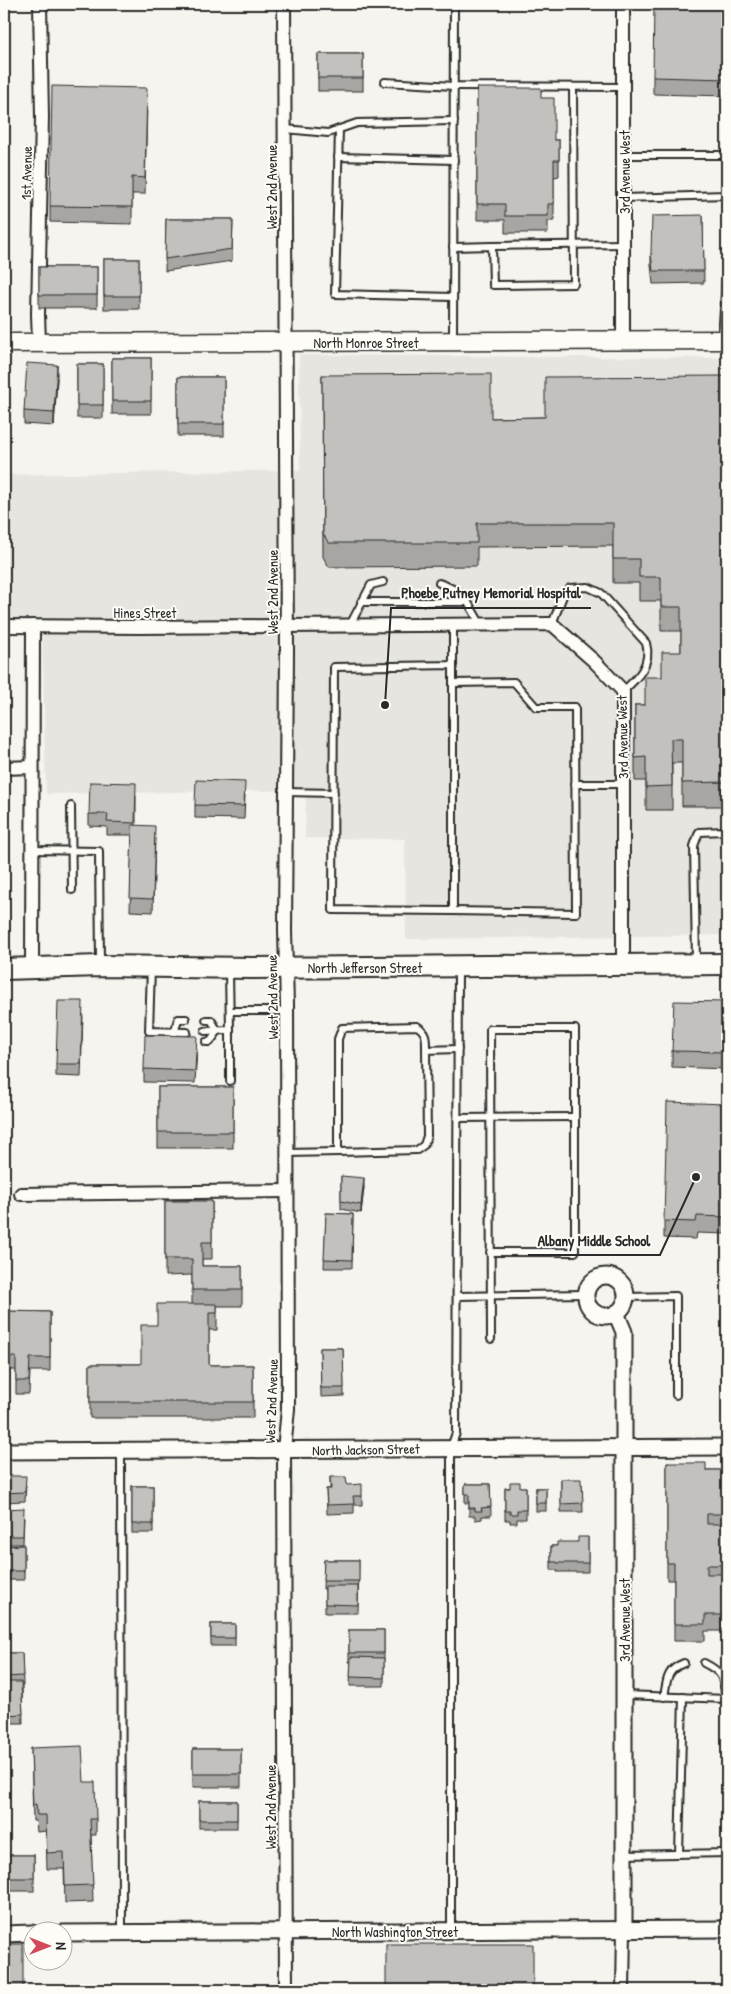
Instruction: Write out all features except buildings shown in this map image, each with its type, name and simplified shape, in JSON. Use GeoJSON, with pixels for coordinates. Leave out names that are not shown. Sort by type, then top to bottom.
{"type":"FeatureCollection","features":[{"type":"Feature","properties":{"kind":"main road","name":"North Monroe Street"},"geometry":{"type":"LineString","coordinates":[[4,343],[725,340]]}},
{"type":"Feature","properties":{"kind":"main road","name":"North Jefferson Street"},"geometry":{"type":"LineString","coordinates":[[4,969],[100,966],[229,968],[727,964]]}},
{"type":"Feature","properties":{"kind":"street","name":"1st Avenue"},"geometry":{"type":"LineString","coordinates":[[39,343],[42,117],[40,4]]}},
{"type":"Feature","properties":{"kind":"street","name":"West 2nd Avenue"},"geometry":{"type":"LineString","coordinates":[[284,4],[288,1409],[284,1450],[286,1990]]}},
{"type":"Feature","properties":{"kind":"street","name":"3rd Avenue West"},"geometry":{"type":"LineString","coordinates":[[623,4],[623,341]]}},
{"type":"Feature","properties":{"kind":"street","name":"3rd Avenue West"},"geometry":{"type":"LineString","coordinates":[[552,624],[594,661],[623,691],[623,966]]}},
{"type":"Feature","properties":{"kind":"street"},"geometry":{"type":"LineString","coordinates":[[286,626],[552,624]]}},
{"type":"Feature","properties":{"kind":"street","name":"Hines Street"},"geometry":{"type":"LineString","coordinates":[[4,626],[286,626]]}},
{"type":"Feature","properties":{"kind":"street"},"geometry":{"type":"LineString","coordinates":[[32,968],[33,626]]}},
{"type":"Feature","properties":{"kind":"street"},"geometry":{"type":"LineString","coordinates":[[4,768],[32,767]]}},
{"type":"Feature","properties":{"kind":"street"},"geometry":{"type":"LineString","coordinates":[[22,1194],[287,1191]]}},
{"type":"Feature","properties":{"kind":"street"},"geometry":{"type":"LineString","coordinates":[[604,1276],[617,1279],[625,1290],[626,1297],[625,1303],[616,1313],[598,1315],[589,1307],[586,1294],[591,1282],[604,1276]]}},
{"type":"Feature","properties":{"kind":"street","name":"3rd Avenue West"},"geometry":{"type":"LineString","coordinates":[[616,1313],[624,1332],[624,1929]]}},
{"type":"Feature","properties":{"kind":"street","name":"North Jackson Street"},"geometry":{"type":"LineString","coordinates":[[4,1451],[284,1450],[451,1447],[727,1447]]}},
{"type":"Feature","properties":{"kind":"street"},"geometry":{"type":"LineString","coordinates":[[624,1929],[624,1990]]}},
{"type":"Feature","properties":{"kind":"street","name":"North Washington Street"},"geometry":{"type":"LineString","coordinates":[[72,1933],[727,1929]]}},
{"type":"Feature","properties":{"kind":"street"},"geometry":{"type":"LineString","coordinates":[[4,1934],[22,1933]]}},
{"type":"Feature","properties":{"kind":"lane"},"geometry":{"type":"LineString","coordinates":[[453,341],[454,4]]}},
{"type":"Feature","properties":{"kind":"lane"},"geometry":{"type":"LineString","coordinates":[[385,82],[454,86],[624,87]]}},
{"type":"Feature","properties":{"kind":"lane"},"geometry":{"type":"LineString","coordinates":[[492,246],[493,285],[574,284],[573,87]]}},
{"type":"Feature","properties":{"kind":"lane"},"geometry":{"type":"LineString","coordinates":[[285,129],[328,133],[358,123],[454,121]]}},
{"type":"Feature","properties":{"kind":"lane"},"geometry":{"type":"LineString","coordinates":[[339,129],[335,294],[453,297]]}},
{"type":"Feature","properties":{"kind":"lane"},"geometry":{"type":"LineString","coordinates":[[624,155],[727,155]]}},
{"type":"Feature","properties":{"kind":"lane"},"geometry":{"type":"LineString","coordinates":[[338,157],[454,160]]}},
{"type":"Feature","properties":{"kind":"lane"},"geometry":{"type":"LineString","coordinates":[[624,198],[726,194],[727,225]]}},
{"type":"Feature","properties":{"kind":"lane"},"geometry":{"type":"LineString","coordinates":[[453,247],[624,244]]}},
{"type":"Feature","properties":{"kind":"lane"},"geometry":{"type":"LineString","coordinates":[[725,340],[724,298],[727,288],[727,264]]}},
{"type":"Feature","properties":{"kind":"lane"},"geometry":{"type":"LineString","coordinates":[[350,625],[372,585],[383,582]]}},
{"type":"Feature","properties":{"kind":"lane"},"geometry":{"type":"LineString","coordinates":[[439,583],[456,588],[468,602],[481,624]]}},
{"type":"Feature","properties":{"kind":"lane"},"geometry":{"type":"LineString","coordinates":[[552,624],[563,596],[570,588],[588,587],[601,593],[646,644],[649,653],[646,664],[639,675],[623,691]]}},
{"type":"Feature","properties":{"kind":"lane"},"geometry":{"type":"LineString","coordinates":[[361,602],[468,602]]}},
{"type":"Feature","properties":{"kind":"lane"},"geometry":{"type":"LineString","coordinates":[[452,625],[453,911]]}},
{"type":"Feature","properties":{"kind":"lane"},"geometry":{"type":"LineString","coordinates":[[453,665],[334,667],[333,910],[576,913],[575,707],[536,707],[514,682],[453,683]]}},
{"type":"Feature","properties":{"kind":"lane"},"geometry":{"type":"LineString","coordinates":[[575,784],[624,784]]}},
{"type":"Feature","properties":{"kind":"lane"},"geometry":{"type":"LineString","coordinates":[[286,792],[334,793]]}},
{"type":"Feature","properties":{"kind":"lane"},"geometry":{"type":"LineString","coordinates":[[71,806],[72,890]]}},
{"type":"Feature","properties":{"kind":"lane"},"geometry":{"type":"LineString","coordinates":[[696,965],[694,846],[699,832],[727,832]]}},
{"type":"Feature","properties":{"kind":"lane"},"geometry":{"type":"LineString","coordinates":[[32,850],[99,851],[100,966]]}},
{"type":"Feature","properties":{"kind":"lane"},"geometry":{"type":"LineString","coordinates":[[151,967],[149,1031],[187,1032]]}},
{"type":"Feature","properties":{"kind":"lane"},"geometry":{"type":"LineString","coordinates":[[451,1930],[451,1447],[456,1433],[458,967]]}},
{"type":"Feature","properties":{"kind":"lane"},"geometry":{"type":"LineString","coordinates":[[229,968],[230,1082]]}},
{"type":"Feature","properties":{"kind":"lane"},"geometry":{"type":"LineString","coordinates":[[230,1011],[287,1011]]}},
{"type":"Feature","properties":{"kind":"lane"},"geometry":{"type":"LineString","coordinates":[[178,1042],[173,1032],[178,1019],[186,1019]]}},
{"type":"Feature","properties":{"kind":"lane"},"geometry":{"type":"LineString","coordinates":[[206,1020],[211,1020],[218,1031]]}},
{"type":"Feature","properties":{"kind":"lane"},"geometry":{"type":"LineString","coordinates":[[287,1153],[338,1152],[417,1150],[424,1145],[426,1136],[426,1036],[423,1030],[417,1026],[342,1028],[338,1038],[338,1152]]}},
{"type":"Feature","properties":{"kind":"lane"},"geometry":{"type":"LineString","coordinates":[[490,1252],[575,1252],[575,1029],[490,1029],[490,1118],[490,1252],[490,1295],[491,1338]]}},
{"type":"Feature","properties":{"kind":"lane"},"geometry":{"type":"LineString","coordinates":[[205,1031],[230,1030]]}},
{"type":"Feature","properties":{"kind":"lane"},"geometry":{"type":"LineString","coordinates":[[206,1042],[210,1042],[218,1031]]}},
{"type":"Feature","properties":{"kind":"lane"},"geometry":{"type":"LineString","coordinates":[[426,1050],[458,1049]]}},
{"type":"Feature","properties":{"kind":"lane"},"geometry":{"type":"LineString","coordinates":[[458,1118],[575,1117]]}},
{"type":"Feature","properties":{"kind":"lane"},"geometry":{"type":"LineString","coordinates":[[457,1296],[586,1294]]}},
{"type":"Feature","properties":{"kind":"lane"},"geometry":{"type":"LineString","coordinates":[[626,1297],[676,1296],[676,1395]]}},
{"type":"Feature","properties":{"kind":"lane"},"geometry":{"type":"LineString","coordinates":[[121,1450],[122,1933]]}},
{"type":"Feature","properties":{"kind":"lane"},"geometry":{"type":"LineString","coordinates":[[664,1697],[668,1675],[674,1667],[684,1663]]}},
{"type":"Feature","properties":{"kind":"lane"},"geometry":{"type":"LineString","coordinates":[[624,1695],[726,1699],[723,1678],[718,1670],[704,1663]]}},
{"type":"Feature","properties":{"kind":"lane"},"geometry":{"type":"LineString","coordinates":[[679,1854],[683,1698]]}},
{"type":"Feature","properties":{"kind":"lane"},"geometry":{"type":"LineString","coordinates":[[624,1855],[727,1853]]}},
{"type":"Feature","properties":{"kind":"shaded area"},"geometry":{"type":"Polygon","coordinates":[[[299,355],[727,358],[727,935],[406,939],[405,839],[305,838],[306,790],[46,794],[42,620],[4,618],[4,475],[300,470],[299,355]]]}},
{"type":"Feature","properties":{"kind":"place","name":"Phoebe Putney Memorial Hospital"},"geometry":{"type":"Point","coordinates":[385,705]}},
{"type":"Feature","properties":{"kind":"place","name":"Albany Middle School"},"geometry":{"type":"Point","coordinates":[696,1177]}}]}
